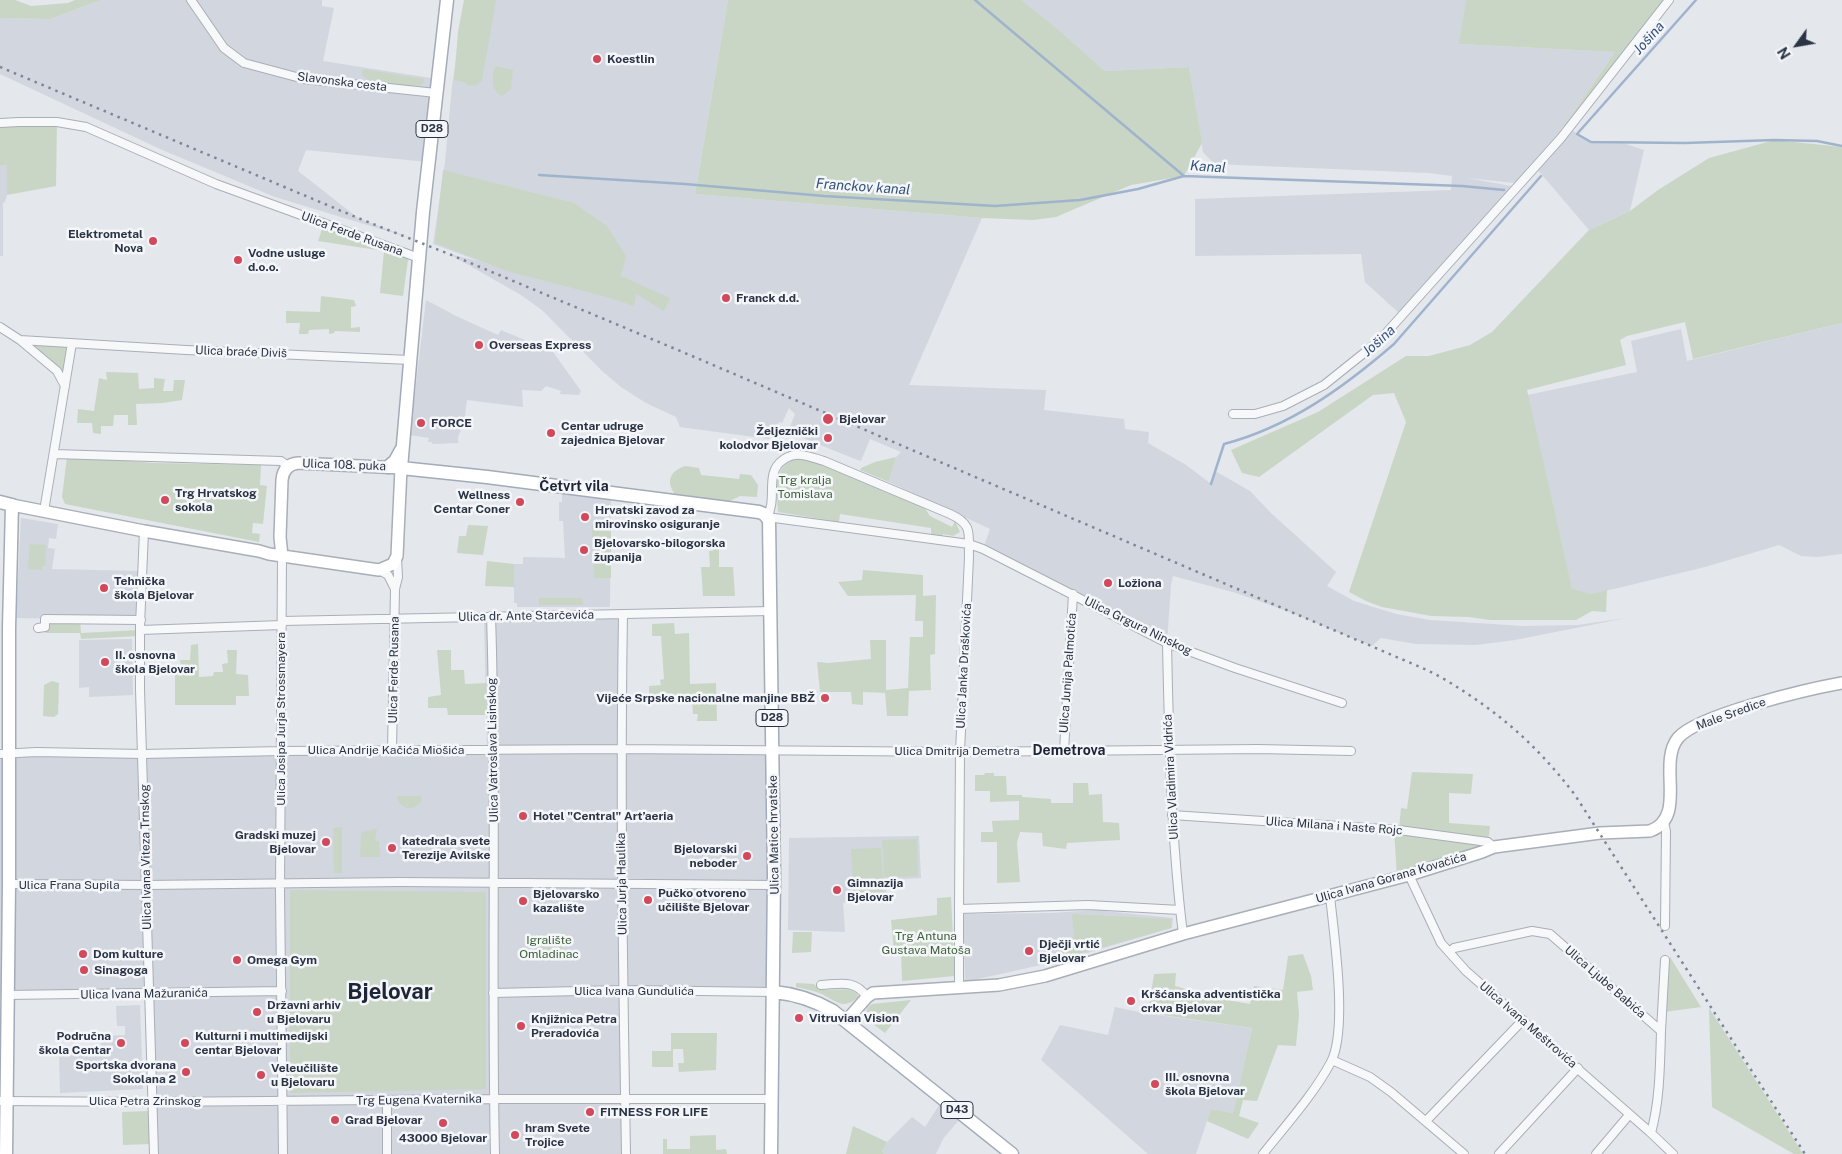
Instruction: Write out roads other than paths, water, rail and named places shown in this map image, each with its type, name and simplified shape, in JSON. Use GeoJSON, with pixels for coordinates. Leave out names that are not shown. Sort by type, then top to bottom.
{"type":"FeatureCollection","features":[{"type":"Feature","properties":{"kind":"main road","name":"D28"},"geometry":{"type":"LineString","coordinates":[[419,258],[447,0]]}},
{"type":"Feature","properties":{"kind":"main road","name":"Ulica Ferde Rusana"},"geometry":{"type":"LineString","coordinates":[[401,468],[419,258]]}},
{"type":"Feature","properties":{"kind":"main road"},"geometry":{"type":"LineString","coordinates":[[388,466],[397,459],[402,446]]}},
{"type":"Feature","properties":{"kind":"main road"},"geometry":{"type":"LineString","coordinates":[[401,468],[488,477],[759,512],[767,517]]}},
{"type":"Feature","properties":{"kind":"main road"},"geometry":{"type":"LineString","coordinates":[[6,503],[9,618],[4,754],[8,884],[3,995],[3,1101],[6,1154]]}},
{"type":"Feature","properties":{"kind":"main road","name":"Ulica Matice hrvatske"},"geometry":{"type":"LineString","coordinates":[[767,517],[769,526],[771,611],[774,885],[771,1154]]}},
{"type":"Feature","properties":{"kind":"main road","name":"D43"},"geometry":{"type":"LineString","coordinates":[[774,992],[810,999],[828,1008],[1012,1154]]}},
{"type":"Feature","properties":{"kind":"street","name":"Slavonska cesta"},"geometry":{"type":"LineString","coordinates":[[191,0],[224,48],[244,63],[304,79],[436,94]]}},
{"type":"Feature","properties":{"kind":"street"},"geometry":{"type":"LineString","coordinates":[[1233,414],[1255,414],[1283,406],[1324,385],[1379,340],[1561,138],[1669,0]]}},
{"type":"Feature","properties":{"kind":"street","name":"Ulica Ferde Rusana"},"geometry":{"type":"LineString","coordinates":[[0,123],[58,122],[86,127],[225,187],[419,258]]}},
{"type":"Feature","properties":{"kind":"street"},"geometry":{"type":"LineString","coordinates":[[0,327],[20,340],[58,371],[65,386]]}},
{"type":"Feature","properties":{"kind":"street","name":"Ulica braće Diviš"},"geometry":{"type":"LineString","coordinates":[[20,340],[410,360]]}},
{"type":"Feature","properties":{"kind":"street"},"geometry":{"type":"LineString","coordinates":[[44,511],[72,343]]}},
{"type":"Feature","properties":{"kind":"street"},"geometry":{"type":"LineString","coordinates":[[54,454],[283,462],[288,466],[283,472],[282,480],[280,537],[282,556]]}},
{"type":"Feature","properties":{"kind":"street"},"geometry":{"type":"LineString","coordinates":[[803,454],[865,478],[958,518],[968,528],[969,544],[767,517],[772,507],[773,475],[776,466],[788,456],[803,454]]}},
{"type":"Feature","properties":{"kind":"street","name":"Ulica 108. puka"},"geometry":{"type":"LineString","coordinates":[[288,466],[298,462],[401,468]]}},
{"type":"Feature","properties":{"kind":"street","name":"Ulica Ferde Rusana"},"geometry":{"type":"LineString","coordinates":[[392,751],[394,620],[395,589],[398,577],[397,556],[401,468]]}},
{"type":"Feature","properties":{"kind":"street"},"geometry":{"type":"LineString","coordinates":[[6,503],[282,556],[379,570],[388,574],[395,589]]}},
{"type":"Feature","properties":{"kind":"street","name":"Ulica Ivana Viteza Trnskog"},"geometry":{"type":"LineString","coordinates":[[144,531],[140,625],[140,690],[154,1154]]}},
{"type":"Feature","properties":{"kind":"street"},"geometry":{"type":"LineString","coordinates":[[259,551],[274,545],[280,537]]}},
{"type":"Feature","properties":{"kind":"street","name":"Ulica Grgura Ninskog"},"geometry":{"type":"LineString","coordinates":[[969,544],[983,549],[1167,643],[1235,668],[1342,703]]}},
{"type":"Feature","properties":{"kind":"street","name":"Ulica Janka Draškovića"},"geometry":{"type":"LineString","coordinates":[[958,909],[960,752],[969,544]]}},
{"type":"Feature","properties":{"kind":"street","name":"Ulica Josipa Jurja Strossmayera"},"geometry":{"type":"LineString","coordinates":[[280,883],[282,556]]}},
{"type":"Feature","properties":{"kind":"street"},"geometry":{"type":"LineString","coordinates":[[379,570],[393,564],[397,556]]}},
{"type":"Feature","properties":{"kind":"street","name":"Ulica Junija Palmotića"},"geometry":{"type":"LineString","coordinates":[[1064,751],[1073,594]]}},
{"type":"Feature","properties":{"kind":"street","name":"Ulica dr. Ante Starčevića"},"geometry":{"type":"LineString","coordinates":[[38,628],[45,627],[45,619],[140,625],[771,611]]}},
{"type":"Feature","properties":{"kind":"street","name":"Ulica Jurja Haulika"},"geometry":{"type":"LineString","coordinates":[[623,615],[620,749],[626,1154]]}},
{"type":"Feature","properties":{"kind":"street","name":"Ulica Vatroslava Lisinskog"},"geometry":{"type":"LineString","coordinates":[[491,616],[495,884]]}},
{"type":"Feature","properties":{"kind":"street","name":"Ulica Vladimira Vidrića"},"geometry":{"type":"LineString","coordinates":[[1167,643],[1172,815],[1180,910]]}},
{"type":"Feature","properties":{"kind":"street","name":"Male Sredice"},"geometry":{"type":"LineString","coordinates":[[1666,926],[1666,831],[1664,822],[1669,809],[1671,751],[1678,738],[1697,724],[1774,698],[1842,683]]}},
{"type":"Feature","properties":{"kind":"street","name":"Ulica Dmitrija Demetra"},"geometry":{"type":"LineString","coordinates":[[773,750],[960,752],[1258,749],[1351,751]]}},
{"type":"Feature","properties":{"kind":"street","name":"Ulica Andrije Kačića Miošića"},"geometry":{"type":"LineString","coordinates":[[4,754],[36,752],[143,754],[281,751],[773,750]]}},
{"type":"Feature","properties":{"kind":"street","name":"Ulica Milana i Naste Rojc"},"geometry":{"type":"LineString","coordinates":[[1172,815],[1399,830],[1488,842],[1494,846]]}},
{"type":"Feature","properties":{"kind":"street","name":"Ulica Ivana Gorana Kovačića"},"geometry":{"type":"LineString","coordinates":[[1183,934],[1409,875],[1482,852],[1494,846],[1600,833],[1650,830],[1658,828],[1664,822]]}},
{"type":"Feature","properties":{"kind":"street","name":"Ulica Ivana Meštrovića"},"geometry":{"type":"LineString","coordinates":[[1409,875],[1441,943],[1466,971],[1629,1115],[1651,1132],[1672,1154]]}},
{"type":"Feature","properties":{"kind":"street"},"geometry":{"type":"LineString","coordinates":[[283,1154],[284,1101],[280,883],[774,885]]}},
{"type":"Feature","properties":{"kind":"street","name":"Ulica Frana Supila"},"geometry":{"type":"LineString","coordinates":[[8,884],[147,885],[280,883]]}},
{"type":"Feature","properties":{"kind":"street","name":"Trg Eugena Kvaternika"},"geometry":{"type":"LineString","coordinates":[[284,1101],[494,1099],[495,884]]}},
{"type":"Feature","properties":{"kind":"street"},"geometry":{"type":"LineString","coordinates":[[1263,1154],[1318,1083],[1332,1060],[1336,1042],[1339,1007],[1330,896]]}},
{"type":"Feature","properties":{"kind":"street"},"geometry":{"type":"LineString","coordinates":[[846,1021],[866,997],[872,993],[893,991],[959,988],[999,985],[1045,976],[1183,934],[1180,910],[1088,905],[958,909],[959,988]]}},
{"type":"Feature","properties":{"kind":"street","name":"Ulica Ljube Babića"},"geometry":{"type":"LineString","coordinates":[[1449,952],[1454,948],[1532,931],[1550,934],[1661,1031]]}},
{"type":"Feature","properties":{"kind":"street"},"geometry":{"type":"LineString","coordinates":[[1651,1132],[1655,1116],[1660,1068],[1665,960]]}},
{"type":"Feature","properties":{"kind":"street"},"geometry":{"type":"LineString","coordinates":[[821,984],[851,984],[862,990],[866,997]]}},
{"type":"Feature","properties":{"kind":"street","name":"Ulica Ivana Gundulića"},"geometry":{"type":"LineString","coordinates":[[494,993],[623,990],[774,992]]}},
{"type":"Feature","properties":{"kind":"street","name":"Ulica Ivana Mažuranića"},"geometry":{"type":"LineString","coordinates":[[3,995],[282,991]]}},
{"type":"Feature","properties":{"kind":"street"},"geometry":{"type":"LineString","coordinates":[[1426,1121],[1523,1020]]}},
{"type":"Feature","properties":{"kind":"street"},"geometry":{"type":"LineString","coordinates":[[1332,1060],[1370,1077],[1386,1088],[1464,1154]]}},
{"type":"Feature","properties":{"kind":"street"},"geometry":{"type":"LineString","coordinates":[[1499,1154],[1578,1068]]}},
{"type":"Feature","properties":{"kind":"street"},"geometry":{"type":"LineString","coordinates":[[496,1154],[494,1099],[772,1099]]}},
{"type":"Feature","properties":{"kind":"street","name":"Ulica Petra Zrinskog"},"geometry":{"type":"LineString","coordinates":[[3,1101],[284,1101]]}},
{"type":"Feature","properties":{"kind":"street"},"geometry":{"type":"LineString","coordinates":[[387,1101],[387,1154]]}},
{"type":"Feature","properties":{"kind":"street"},"geometry":{"type":"LineString","coordinates":[[1596,1154],[1629,1115]]}},
{"type":"Feature","properties":{"kind":"waterway","name":"Kanal"},"geometry":{"type":"LineString","coordinates":[[975,0],[1184,176],[1462,186],[1504,190]]}},
{"type":"Feature","properties":{"kind":"waterway"},"geometry":{"type":"LineString","coordinates":[[1696,0],[1577,134],[1591,142],[1685,143],[1775,140],[1817,141],[1842,146]]}},
{"type":"Feature","properties":{"kind":"waterway","name":"Franckov kanal"},"geometry":{"type":"LineString","coordinates":[[539,175],[685,184],[824,196],[995,206],[1080,200],[1138,189],[1184,176]]}},
{"type":"Feature","properties":{"kind":"waterway","name":"Jošina"},"geometry":{"type":"LineString","coordinates":[[1211,484],[1224,444],[1248,437],[1271,427],[1314,404],[1355,376],[1394,344],[1541,176]]}},
{"type":"Feature","properties":{"kind":"railway"},"geometry":{"type":"LineString","coordinates":[[0,67],[685,353],[1411,663],[1464,691],[1516,730],[1546,760],[1575,795],[1805,1154]]}},
{"type":"Feature","properties":{"kind":"place","name":"Koestlin"},"geometry":{"type":"Point","coordinates":[597,59]}},
{"type":"Feature","properties":{"kind":"place","name":"Elektrometal Nova"},"geometry":{"type":"Point","coordinates":[153,241]}},
{"type":"Feature","properties":{"kind":"place","name":"Vodne usluge d.o.o."},"geometry":{"type":"Point","coordinates":[238,260]}},
{"type":"Feature","properties":{"kind":"place","name":"Franck d.d."},"geometry":{"type":"Point","coordinates":[726,298]}},
{"type":"Feature","properties":{"kind":"place","name":"Overseas Express"},"geometry":{"type":"Point","coordinates":[479,345]}},
{"type":"Feature","properties":{"kind":"place","name":"Bjelovar"},"geometry":{"type":"Point","coordinates":[828,419]}},
{"type":"Feature","properties":{"kind":"place","name":"FORCE"},"geometry":{"type":"Point","coordinates":[421,423]}},
{"type":"Feature","properties":{"kind":"place","name":"Centar udruge zajednica Bjelovar"},"geometry":{"type":"Point","coordinates":[551,433]}},
{"type":"Feature","properties":{"kind":"place","name":"Željeznički kolodvor Bjelovar"},"geometry":{"type":"Point","coordinates":[828,438]}},
{"type":"Feature","properties":{"kind":"place","name":"Trg Hrvatskog sokola"},"geometry":{"type":"Point","coordinates":[165,500]}},
{"type":"Feature","properties":{"kind":"place","name":"Wellness Centar Coner"},"geometry":{"type":"Point","coordinates":[520,502]}},
{"type":"Feature","properties":{"kind":"place","name":"Hrvatski zavod za mirovinsko osiguranje"},"geometry":{"type":"Point","coordinates":[585,517]}},
{"type":"Feature","properties":{"kind":"place","name":"Bjelovarsko-bilogorska županija"},"geometry":{"type":"Point","coordinates":[584,550]}},
{"type":"Feature","properties":{"kind":"place","name":"Ložiona"},"geometry":{"type":"Point","coordinates":[1108,583]}},
{"type":"Feature","properties":{"kind":"place","name":"Tehnička škola Bjelovar"},"geometry":{"type":"Point","coordinates":[104,588]}},
{"type":"Feature","properties":{"kind":"place","name":"II. osnovna škola Bjelovar"},"geometry":{"type":"Point","coordinates":[105,662]}},
{"type":"Feature","properties":{"kind":"place","name":"Vijeće Srpske nacionalne manjine BBŽ"},"geometry":{"type":"Point","coordinates":[825,698]}},
{"type":"Feature","properties":{"kind":"place","name":"Hotel \"Central\" Art’aeria"},"geometry":{"type":"Point","coordinates":[523,816]}},
{"type":"Feature","properties":{"kind":"place","name":"Gradski muzej Bjelovar"},"geometry":{"type":"Point","coordinates":[326,842]}},
{"type":"Feature","properties":{"kind":"place","name":"katedrala svete Terezije Avilske"},"geometry":{"type":"Point","coordinates":[392,848]}},
{"type":"Feature","properties":{"kind":"place","name":"Bjelovarski neboder"},"geometry":{"type":"Point","coordinates":[747,856]}},
{"type":"Feature","properties":{"kind":"place","name":"Gimnazija Bjelovar"},"geometry":{"type":"Point","coordinates":[837,890]}},
{"type":"Feature","properties":{"kind":"place","name":"Pučko otvoreno učilište Bjelovar"},"geometry":{"type":"Point","coordinates":[648,900]}},
{"type":"Feature","properties":{"kind":"place","name":"Bjelovarsko kazalište"},"geometry":{"type":"Point","coordinates":[523,901]}},
{"type":"Feature","properties":{"kind":"place","name":"Dječji vrtić Bjelovar"},"geometry":{"type":"Point","coordinates":[1029,951]}},
{"type":"Feature","properties":{"kind":"place","name":"Dom kulture"},"geometry":{"type":"Point","coordinates":[83,954]}},
{"type":"Feature","properties":{"kind":"place","name":"Omega Gym"},"geometry":{"type":"Point","coordinates":[237,960]}},
{"type":"Feature","properties":{"kind":"place","name":"Sinagoga"},"geometry":{"type":"Point","coordinates":[84,970]}},
{"type":"Feature","properties":{"kind":"place","name":"Kršćanska adventistička crkva Bjelovar"},"geometry":{"type":"Point","coordinates":[1131,1001]}},
{"type":"Feature","properties":{"kind":"place","name":"Državni arhiv u Bjelovaru"},"geometry":{"type":"Point","coordinates":[257,1012]}},
{"type":"Feature","properties":{"kind":"place","name":"Vitruvian Vision"},"geometry":{"type":"Point","coordinates":[799,1018]}},
{"type":"Feature","properties":{"kind":"place","name":"Knjižnica Petra Preradovića"},"geometry":{"type":"Point","coordinates":[521,1026]}},
{"type":"Feature","properties":{"kind":"place","name":"Područna škola Centar"},"geometry":{"type":"Point","coordinates":[121,1043]}},
{"type":"Feature","properties":{"kind":"place","name":"Kulturni i multimedijski centar Bjelovar"},"geometry":{"type":"Point","coordinates":[185,1043]}},
{"type":"Feature","properties":{"kind":"place","name":"Sportska dvorana Sokolana 2"},"geometry":{"type":"Point","coordinates":[186,1072]}},
{"type":"Feature","properties":{"kind":"place","name":"Veleučilište u Bjelovaru"},"geometry":{"type":"Point","coordinates":[261,1075]}},
{"type":"Feature","properties":{"kind":"place","name":"III. osnovna škola Bjelovar"},"geometry":{"type":"Point","coordinates":[1155,1084]}},
{"type":"Feature","properties":{"kind":"place","name":"FITNESS FOR LIFE"},"geometry":{"type":"Point","coordinates":[590,1112]}},
{"type":"Feature","properties":{"kind":"place","name":"Grad Bjelovar"},"geometry":{"type":"Point","coordinates":[335,1120]}},
{"type":"Feature","properties":{"kind":"place","name":"43000 Bjelovar"},"geometry":{"type":"Point","coordinates":[443,1123]}},
{"type":"Feature","properties":{"kind":"place","name":"hram Svete Trojice"},"geometry":{"type":"Point","coordinates":[515,1135]}},
{"type":"Feature","properties":{"kind":"district","name":"Četvrt vila"},"geometry":{"type":"Point","coordinates":[574,487]}},
{"type":"Feature","properties":{"kind":"district","name":"Demetrova"},"geometry":{"type":"Point","coordinates":[1069,751]}},
{"type":"Feature","properties":{"kind":"district","name":"Bjelovar"},"geometry":{"type":"Point","coordinates":[390,992]}},
{"type":"Feature","properties":{"kind":"park label","name":"Trg kralja Tomislava"},"geometry":{"type":"Point","coordinates":[805,487]}},
{"type":"Feature","properties":{"kind":"park label","name":"Trg Antuna Gustava Matoša"},"geometry":{"type":"Point","coordinates":[926,943]}},
{"type":"Feature","properties":{"kind":"park label","name":"Igralište Omladinac"},"geometry":{"type":"Point","coordinates":[549,947]}}]}
